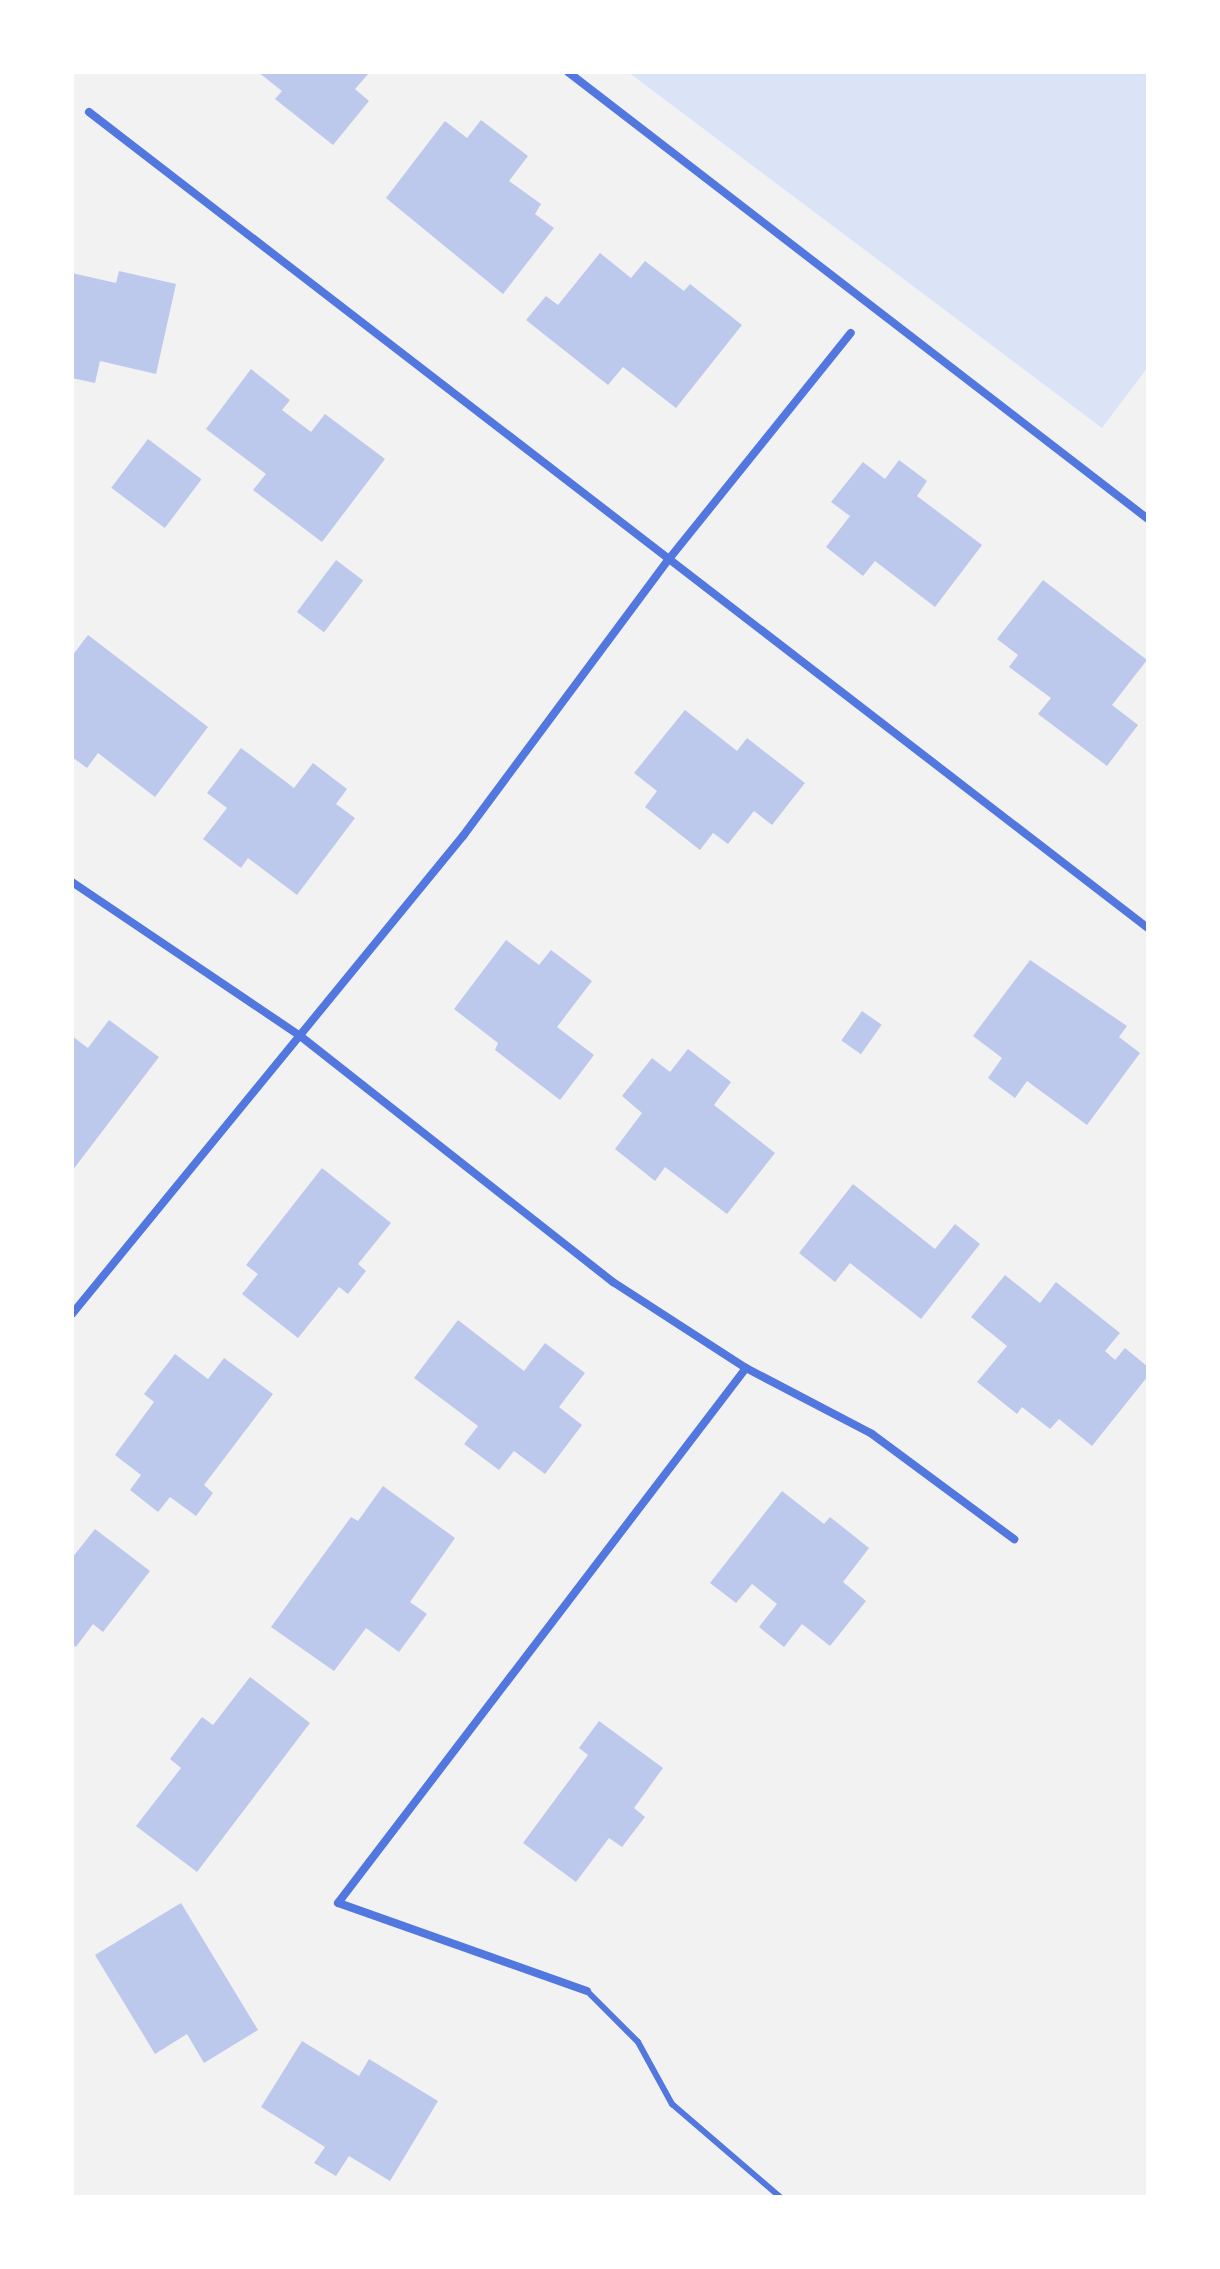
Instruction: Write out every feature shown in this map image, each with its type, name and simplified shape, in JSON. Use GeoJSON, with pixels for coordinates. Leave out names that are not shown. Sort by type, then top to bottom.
{"type":"FeatureCollection","features":[{"type":"Feature","properties":{"kind":"street"},"geometry":{"type":"LineString","coordinates":[[568,72],[1148,519]]}},
{"type":"Feature","properties":{"kind":"street"},"geometry":{"type":"LineString","coordinates":[[89,112],[1148,928]]}},
{"type":"Feature","properties":{"kind":"street"},"geometry":{"type":"LineString","coordinates":[[72,1314],[463,836],[669,559],[851,333]]}},
{"type":"Feature","properties":{"kind":"street"},"geometry":{"type":"LineString","coordinates":[[72,882],[299,1035],[613,1282],[746,1368],[872,1434],[1014,1539]]}},
{"type":"Feature","properties":{"kind":"street"},"geometry":{"type":"LineString","coordinates":[[587,1991],[338,1903],[746,1368]]}},
{"type":"Feature","properties":{"kind":"lane"},"geometry":{"type":"LineString","coordinates":[[587,1991],[638,2042],[672,2104],[780,2197]]}},
{"type":"Feature","properties":{"kind":"shaded area"},"geometry":{"type":"Polygon","coordinates":[[[628,72],[1148,72],[1148,367],[1102,428],[628,72]]]}},
{"type":"Feature","properties":{"kind":"building"},"geometry":{"type":"Polygon","coordinates":[[[258,72],[370,72],[355,89],[369,101],[333,145],[275,99],[282,91],[258,72]]]}},
{"type":"Feature","properties":{"kind":"building"},"geometry":{"type":"Polygon","coordinates":[[[481,120],[528,156],[509,181],[541,204],[535,214],[554,228],[503,294],[386,198],[445,121],[467,138],[481,120]]]}},
{"type":"Feature","properties":{"kind":"building"},"geometry":{"type":"Polygon","coordinates":[[[600,253],[631,278],[645,261],[684,291],[690,284],[742,325],[676,408],[623,367],[608,385],[526,320],[546,296],[558,305],[600,253]]]}},
{"type":"Feature","properties":{"kind":"building"},"geometry":{"type":"Polygon","coordinates":[[[119,271],[176,284],[156,374],[100,361],[95,383],[72,378],[72,273],[116,283],[119,271]]]}},
{"type":"Feature","properties":{"kind":"building"},"geometry":{"type":"Polygon","coordinates":[[[251,369],[290,400],[282,410],[311,432],[325,414],[385,459],[322,542],[253,490],[266,474],[206,429],[251,369]]]}},
{"type":"Feature","properties":{"kind":"building"},"geometry":{"type":"Polygon","coordinates":[[[148,439],[202,479],[165,528],[111,488],[148,439]]]}},
{"type":"Feature","properties":{"kind":"building"},"geometry":{"type":"Polygon","coordinates":[[[899,460],[927,481],[917,496],[982,545],[935,607],[875,561],[863,576],[826,547],[850,516],[831,502],[863,462],[885,479],[899,460]]]}},
{"type":"Feature","properties":{"kind":"building"},"geometry":{"type":"Polygon","coordinates":[[[336,560],[363,580],[324,632],[297,612],[336,560]]]}},
{"type":"Feature","properties":{"kind":"building"},"geometry":{"type":"Polygon","coordinates":[[[1043,580],[1147,660],[1112,705],[1138,725],[1107,766],[1038,714],[1051,698],[1009,667],[1018,655],[997,639],[1043,580]]]}},
{"type":"Feature","properties":{"kind":"building"},"geometry":{"type":"Polygon","coordinates":[[[88,635],[208,727],[155,797],[98,753],[87,768],[72,757],[72,656],[88,635]]]}},
{"type":"Feature","properties":{"kind":"building"},"geometry":{"type":"Polygon","coordinates":[[[685,710],[737,751],[747,738],[805,783],[772,825],[754,811],[728,844],[713,833],[700,850],[645,807],[657,791],[634,773],[685,710]]]}},
{"type":"Feature","properties":{"kind":"building"},"geometry":{"type":"Polygon","coordinates":[[[241,748],[294,788],[313,763],[347,789],[336,804],[355,818],[297,895],[248,858],[241,868],[203,839],[227,808],[207,793],[241,748]]]}},
{"type":"Feature","properties":{"kind":"building"},"geometry":{"type":"Polygon","coordinates":[[[506,940],[539,965],[551,950],[592,981],[557,1027],[594,1055],[560,1100],[495,1050],[498,1043],[454,1009],[506,940]]]}},
{"type":"Feature","properties":{"kind":"building"},"geometry":{"type":"Polygon","coordinates":[[[1030,960],[1127,1026],[1119,1037],[1140,1053],[1087,1125],[1027,1081],[1015,1098],[988,1078],[1002,1058],[973,1036],[1030,960]]]}},
{"type":"Feature","properties":{"kind":"building"},"geometry":{"type":"Polygon","coordinates":[[[862,1011],[882,1025],[861,1054],[841,1040],[862,1011]]]}},
{"type":"Feature","properties":{"kind":"building"},"geometry":{"type":"Polygon","coordinates":[[[109,1020],[159,1057],[72,1171],[72,1036],[88,1048],[109,1020]]]}},
{"type":"Feature","properties":{"kind":"building"},"geometry":{"type":"Polygon","coordinates":[[[688,1049],[731,1082],[714,1105],[775,1153],[727,1214],[665,1167],[655,1181],[615,1149],[642,1113],[622,1096],[652,1058],[670,1072],[688,1049]]]}},
{"type":"Feature","properties":{"kind":"building"},"geometry":{"type":"Polygon","coordinates":[[[322,1168],[391,1223],[358,1264],[366,1271],[348,1294],[339,1287],[298,1338],[242,1294],[258,1274],[246,1265],[322,1168]]]}},
{"type":"Feature","properties":{"kind":"building"},"geometry":{"type":"Polygon","coordinates":[[[853,1184],[935,1249],[955,1224],[980,1244],[921,1319],[850,1263],[835,1282],[799,1253],[853,1184]]]}},
{"type":"Feature","properties":{"kind":"building"},"geometry":{"type":"Polygon","coordinates":[[[1005,1275],[1040,1303],[1056,1282],[1120,1333],[1105,1351],[1115,1360],[1125,1348],[1148,1367],[1148,1376],[1092,1446],[1059,1419],[1050,1429],[1022,1407],[1017,1414],[977,1382],[1007,1346],[971,1317],[1005,1275]]]}},
{"type":"Feature","properties":{"kind":"building"},"geometry":{"type":"Polygon","coordinates":[[[458,1320],[524,1371],[545,1343],[585,1373],[559,1407],[582,1425],[545,1474],[514,1451],[499,1470],[464,1444],[478,1426],[414,1378],[458,1320]]]}},
{"type":"Feature","properties":{"kind":"building"},"geometry":{"type":"Polygon","coordinates":[[[175,1354],[208,1379],[224,1358],[273,1394],[204,1485],[213,1493],[196,1516],[170,1497],[158,1512],[130,1490],[141,1475],[115,1455],[154,1402],[144,1394],[175,1354]]]}},
{"type":"Feature","properties":{"kind":"building"},"geometry":{"type":"Polygon","coordinates":[[[383,1486],[455,1538],[410,1602],[427,1614],[399,1652],[366,1628],[334,1671],[271,1627],[351,1517],[358,1521],[383,1486]]]}},
{"type":"Feature","properties":{"kind":"building"},"geometry":{"type":"Polygon","coordinates":[[[782,1491],[824,1524],[830,1517],[869,1548],[843,1582],[866,1601],[830,1646],[802,1624],[784,1647],[759,1627],[777,1604],[752,1584],[736,1603],[710,1583],[782,1491]]]}},
{"type":"Feature","properties":{"kind":"building"},"geometry":{"type":"Polygon","coordinates":[[[95,1529],[150,1571],[103,1632],[93,1624],[76,1647],[72,1644],[72,1558],[95,1529]]]}},
{"type":"Feature","properties":{"kind":"building"},"geometry":{"type":"Polygon","coordinates":[[[250,1677],[310,1723],[197,1872],[136,1826],[181,1768],[170,1759],[202,1717],[213,1725],[250,1677]]]}},
{"type":"Feature","properties":{"kind":"building"},"geometry":{"type":"Polygon","coordinates":[[[599,1721],[663,1768],[634,1808],[645,1817],[622,1847],[609,1838],[576,1882],[523,1843],[588,1755],[579,1748],[599,1721]]]}},
{"type":"Feature","properties":{"kind":"building"},"geometry":{"type":"Polygon","coordinates":[[[181,1903],[258,2030],[204,2063],[187,2034],[155,2054],[95,1955],[181,1903]]]}},
{"type":"Feature","properties":{"kind":"building"},"geometry":{"type":"Polygon","coordinates":[[[302,2041],[359,2076],[369,2059],[438,2101],[390,2181],[349,2156],[336,2176],[314,2163],[325,2147],[261,2107],[302,2041]]]}}]}
